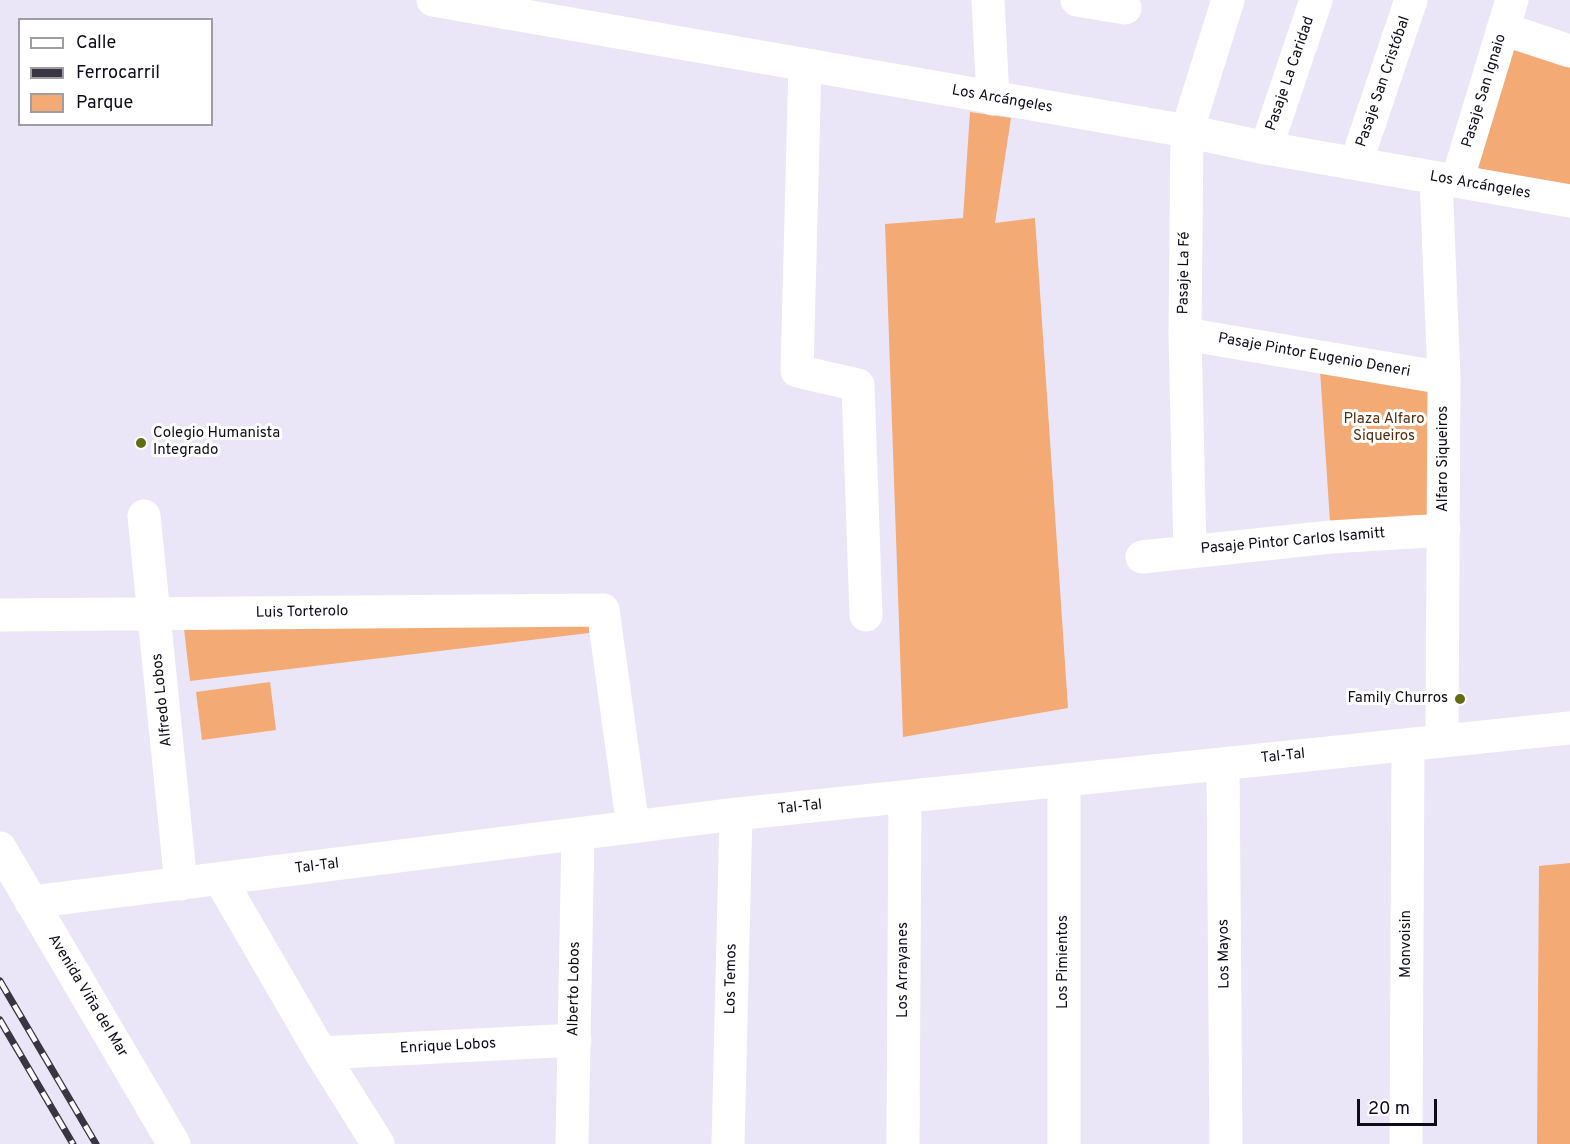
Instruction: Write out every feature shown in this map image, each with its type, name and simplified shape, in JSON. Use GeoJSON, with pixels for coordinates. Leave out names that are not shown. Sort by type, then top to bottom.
{"type":"FeatureCollection","features":[{"type":"Feature","properties":{"kind":"street","name":"Los Arcángeles"},"geometry":{"type":"LineString","coordinates":[[433,0],[993,99],[1187,130],[1266,148],[1570,201]]}},
{"type":"Feature","properties":{"kind":"street"},"geometry":{"type":"LineString","coordinates":[[988,0],[993,99]]}},
{"type":"Feature","properties":{"kind":"street"},"geometry":{"type":"LineString","coordinates":[[1077,0],[1125,8]]}},
{"type":"Feature","properties":{"kind":"street","name":"Pasaje La Fé"},"geometry":{"type":"LineString","coordinates":[[1190,552],[1185,334],[1187,130],[1228,0]]}},
{"type":"Feature","properties":{"kind":"street","name":"Pasaje La Caridad"},"geometry":{"type":"LineString","coordinates":[[1266,148],[1316,0]]}},
{"type":"Feature","properties":{"kind":"street","name":"Pasaje San Cristóbal"},"geometry":{"type":"LineString","coordinates":[[1356,163],[1411,0]]}},
{"type":"Feature","properties":{"kind":"street"},"geometry":{"type":"LineString","coordinates":[[1508,14],[1570,51]]}},
{"type":"Feature","properties":{"kind":"street","name":"Pasaje San Ignaio"},"geometry":{"type":"LineString","coordinates":[[1446,180],[1508,14]]}},
{"type":"Feature","properties":{"kind":"street"},"geometry":{"type":"LineString","coordinates":[[805,65],[797,371],[858,385],[866,615]]}},
{"type":"Feature","properties":{"kind":"street","name":"Alfaro Siqueiros"},"geometry":{"type":"LineString","coordinates":[[1442,741],[1446,180]]}},
{"type":"Feature","properties":{"kind":"street","name":"Pasaje Pintor Eugenio Deneri"},"geometry":{"type":"LineString","coordinates":[[1185,334],[1444,378]]}},
{"type":"Feature","properties":{"kind":"street","name":"Alfredo Lobos"},"geometry":{"type":"LineString","coordinates":[[144,516],[181,884]]}},
{"type":"Feature","properties":{"kind":"street","name":"Pasaje Pintor Carlos Isamitt"},"geometry":{"type":"LineString","coordinates":[[1142,557],[1331,537],[1444,530]]}},
{"type":"Feature","properties":{"kind":"street","name":"Luis Torterolo"},"geometry":{"type":"LineString","coordinates":[[0,615],[603,610],[633,827]]}},
{"type":"Feature","properties":{"kind":"street","name":"Tal-Tal"},"geometry":{"type":"LineString","coordinates":[[31,902],[736,814],[1570,728]]}},
{"type":"Feature","properties":{"kind":"street","name":"Monvoisin"},"geometry":{"type":"LineString","coordinates":[[1406,1144],[1408,745]]}},
{"type":"Feature","properties":{"kind":"street","name":"Los Mayos"},"geometry":{"type":"LineString","coordinates":[[1223,764],[1226,1144]]}},
{"type":"Feature","properties":{"kind":"street","name":"Los Pimientos"},"geometry":{"type":"LineString","coordinates":[[1064,780],[1064,1144]]}},
{"type":"Feature","properties":{"kind":"street","name":"Los Arrayanes"},"geometry":{"type":"LineString","coordinates":[[903,1144],[905,797]]}},
{"type":"Feature","properties":{"kind":"street","name":"Los Temos"},"geometry":{"type":"LineString","coordinates":[[728,1144],[736,814]]}},
{"type":"Feature","properties":{"kind":"street","name":"Alberto Lobos"},"geometry":{"type":"LineString","coordinates":[[572,1144],[578,834]]}},
{"type":"Feature","properties":{"kind":"street","name":"Avenida Viña del Mar"},"geometry":{"type":"LineString","coordinates":[[0,848],[174,1144]]}},
{"type":"Feature","properties":{"kind":"street"},"geometry":{"type":"LineString","coordinates":[[220,879],[321,1053],[378,1144]]}},
{"type":"Feature","properties":{"kind":"street","name":"Enrique Lobos"},"geometry":{"type":"LineString","coordinates":[[321,1053],[574,1040]]}},
{"type":"Feature","properties":{"kind":"green space"},"geometry":{"type":"Polygon","coordinates":[[[1508,39],[1570,58],[1570,186],[1471,167],[1508,39]]]}},
{"type":"Feature","properties":{"kind":"green space"},"geometry":{"type":"Polygon","coordinates":[[[970,112],[1011,118],[995,223],[1035,218],[1068,708],[903,737],[885,224],[963,218],[970,112]]]}},
{"type":"Feature","properties":{"kind":"green space","name":"Plaza Alfaro Siqueiros"},"geometry":{"type":"Polygon","coordinates":[[[1319,355],[1444,378],[1444,530],[1331,537],[1319,355]]]}},
{"type":"Feature","properties":{"kind":"green space"},"geometry":{"type":"Polygon","coordinates":[[[183,620],[589,620],[589,633],[190,681],[183,620]]]}},
{"type":"Feature","properties":{"kind":"green space"},"geometry":{"type":"Polygon","coordinates":[[[270,682],[276,730],[202,740],[196,692],[270,682]]]}},
{"type":"Feature","properties":{"kind":"green space"},"geometry":{"type":"Polygon","coordinates":[[[1570,863],[1570,1144],[1537,1144],[1539,866],[1570,863]]]}},
{"type":"Feature","properties":{"kind":"railway"},"geometry":{"type":"LineString","coordinates":[[0,981],[96,1144]]}},
{"type":"Feature","properties":{"kind":"railway"},"geometry":{"type":"LineString","coordinates":[[0,1020],[73,1144]]}},
{"type":"Feature","properties":{"kind":"place","name":"Colegio Humanista Integrado"},"geometry":{"type":"Point","coordinates":[141,443]}},
{"type":"Feature","properties":{"kind":"place","name":"Family Churros"},"geometry":{"type":"Point","coordinates":[1460,699]}}]}
